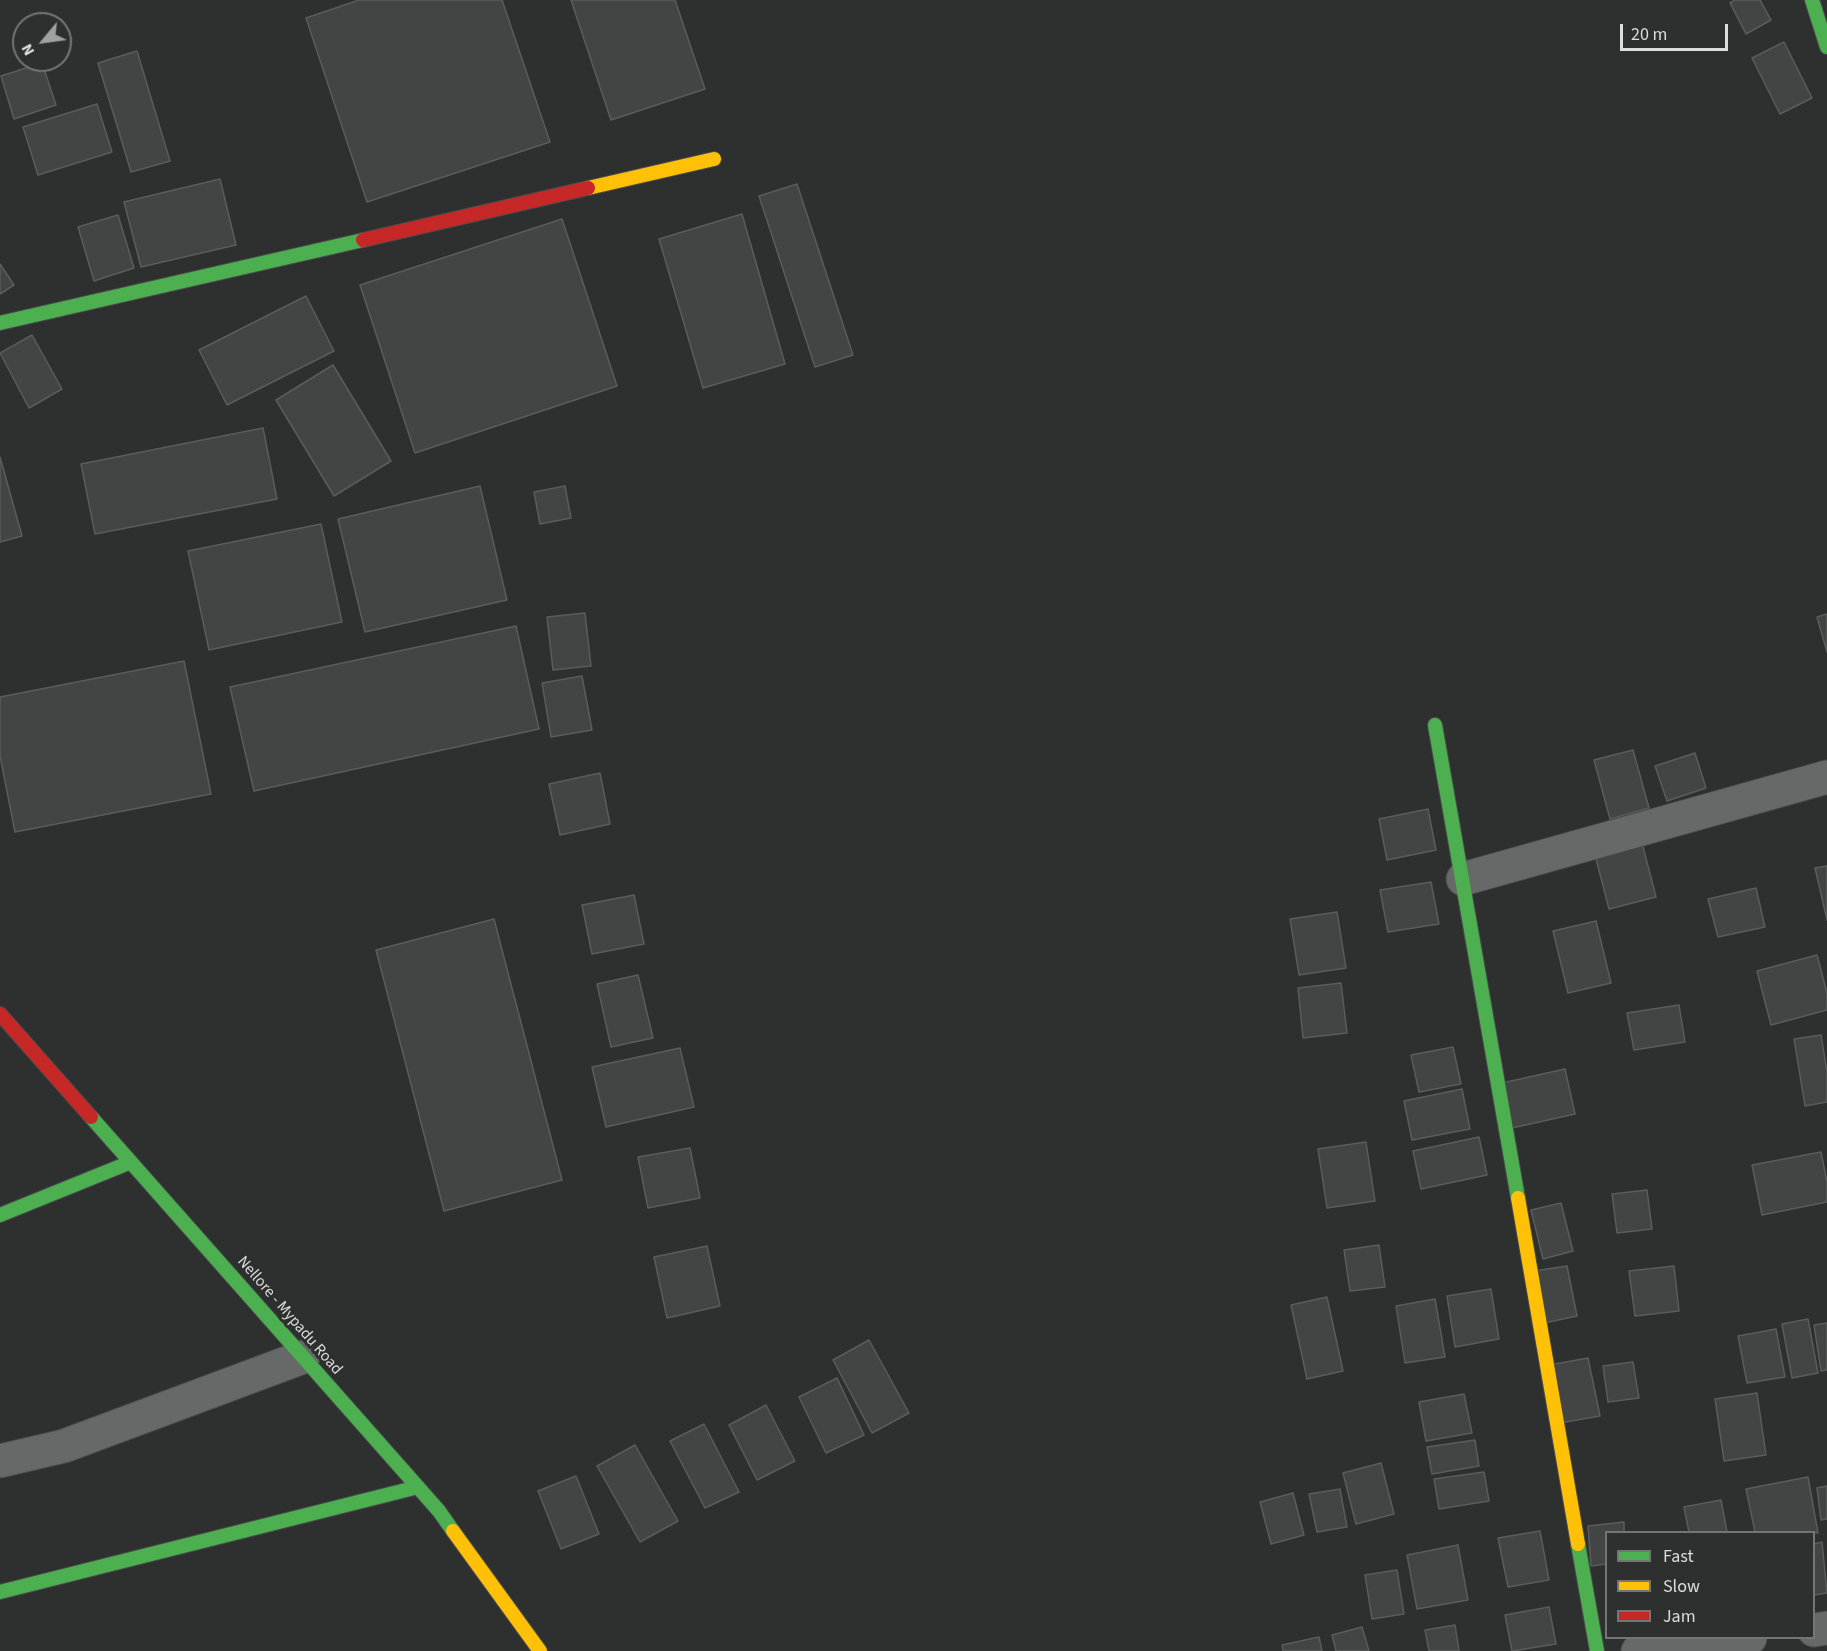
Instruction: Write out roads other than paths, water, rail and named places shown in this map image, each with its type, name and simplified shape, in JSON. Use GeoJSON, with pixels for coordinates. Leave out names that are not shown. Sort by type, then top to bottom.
{"type":"FeatureCollection","features":[{"type":"Feature","properties":{"kind":"street"},"geometry":{"type":"LineString","coordinates":[[1812,0],[1827,47]]}},
{"type":"Feature","properties":{"kind":"street"},"geometry":{"type":"LineString","coordinates":[[0,323],[714,159]]}},
{"type":"Feature","properties":{"kind":"street"},"geometry":{"type":"LineString","coordinates":[[1435,725],[1464,879],[1597,1651]]}},
{"type":"Feature","properties":{"kind":"street"},"geometry":{"type":"LineString","coordinates":[[1464,879],[1827,777]]}},
{"type":"Feature","properties":{"kind":"street","name":"Nellore - Mypadu Road"},"geometry":{"type":"LineString","coordinates":[[0,1014],[439,1511],[540,1651]]}},
{"type":"Feature","properties":{"kind":"street"},"geometry":{"type":"LineString","coordinates":[[0,1215],[131,1162]]}},
{"type":"Feature","properties":{"kind":"street"},"geometry":{"type":"LineString","coordinates":[[0,1461],[64,1446],[303,1357]]}},
{"type":"Feature","properties":{"kind":"street"},"geometry":{"type":"LineString","coordinates":[[0,1592],[418,1487]]}},
{"type":"Feature","properties":{"kind":"street"},"geometry":{"type":"LineString","coordinates":[[1638,1651],[1741,1639]]}}]}
